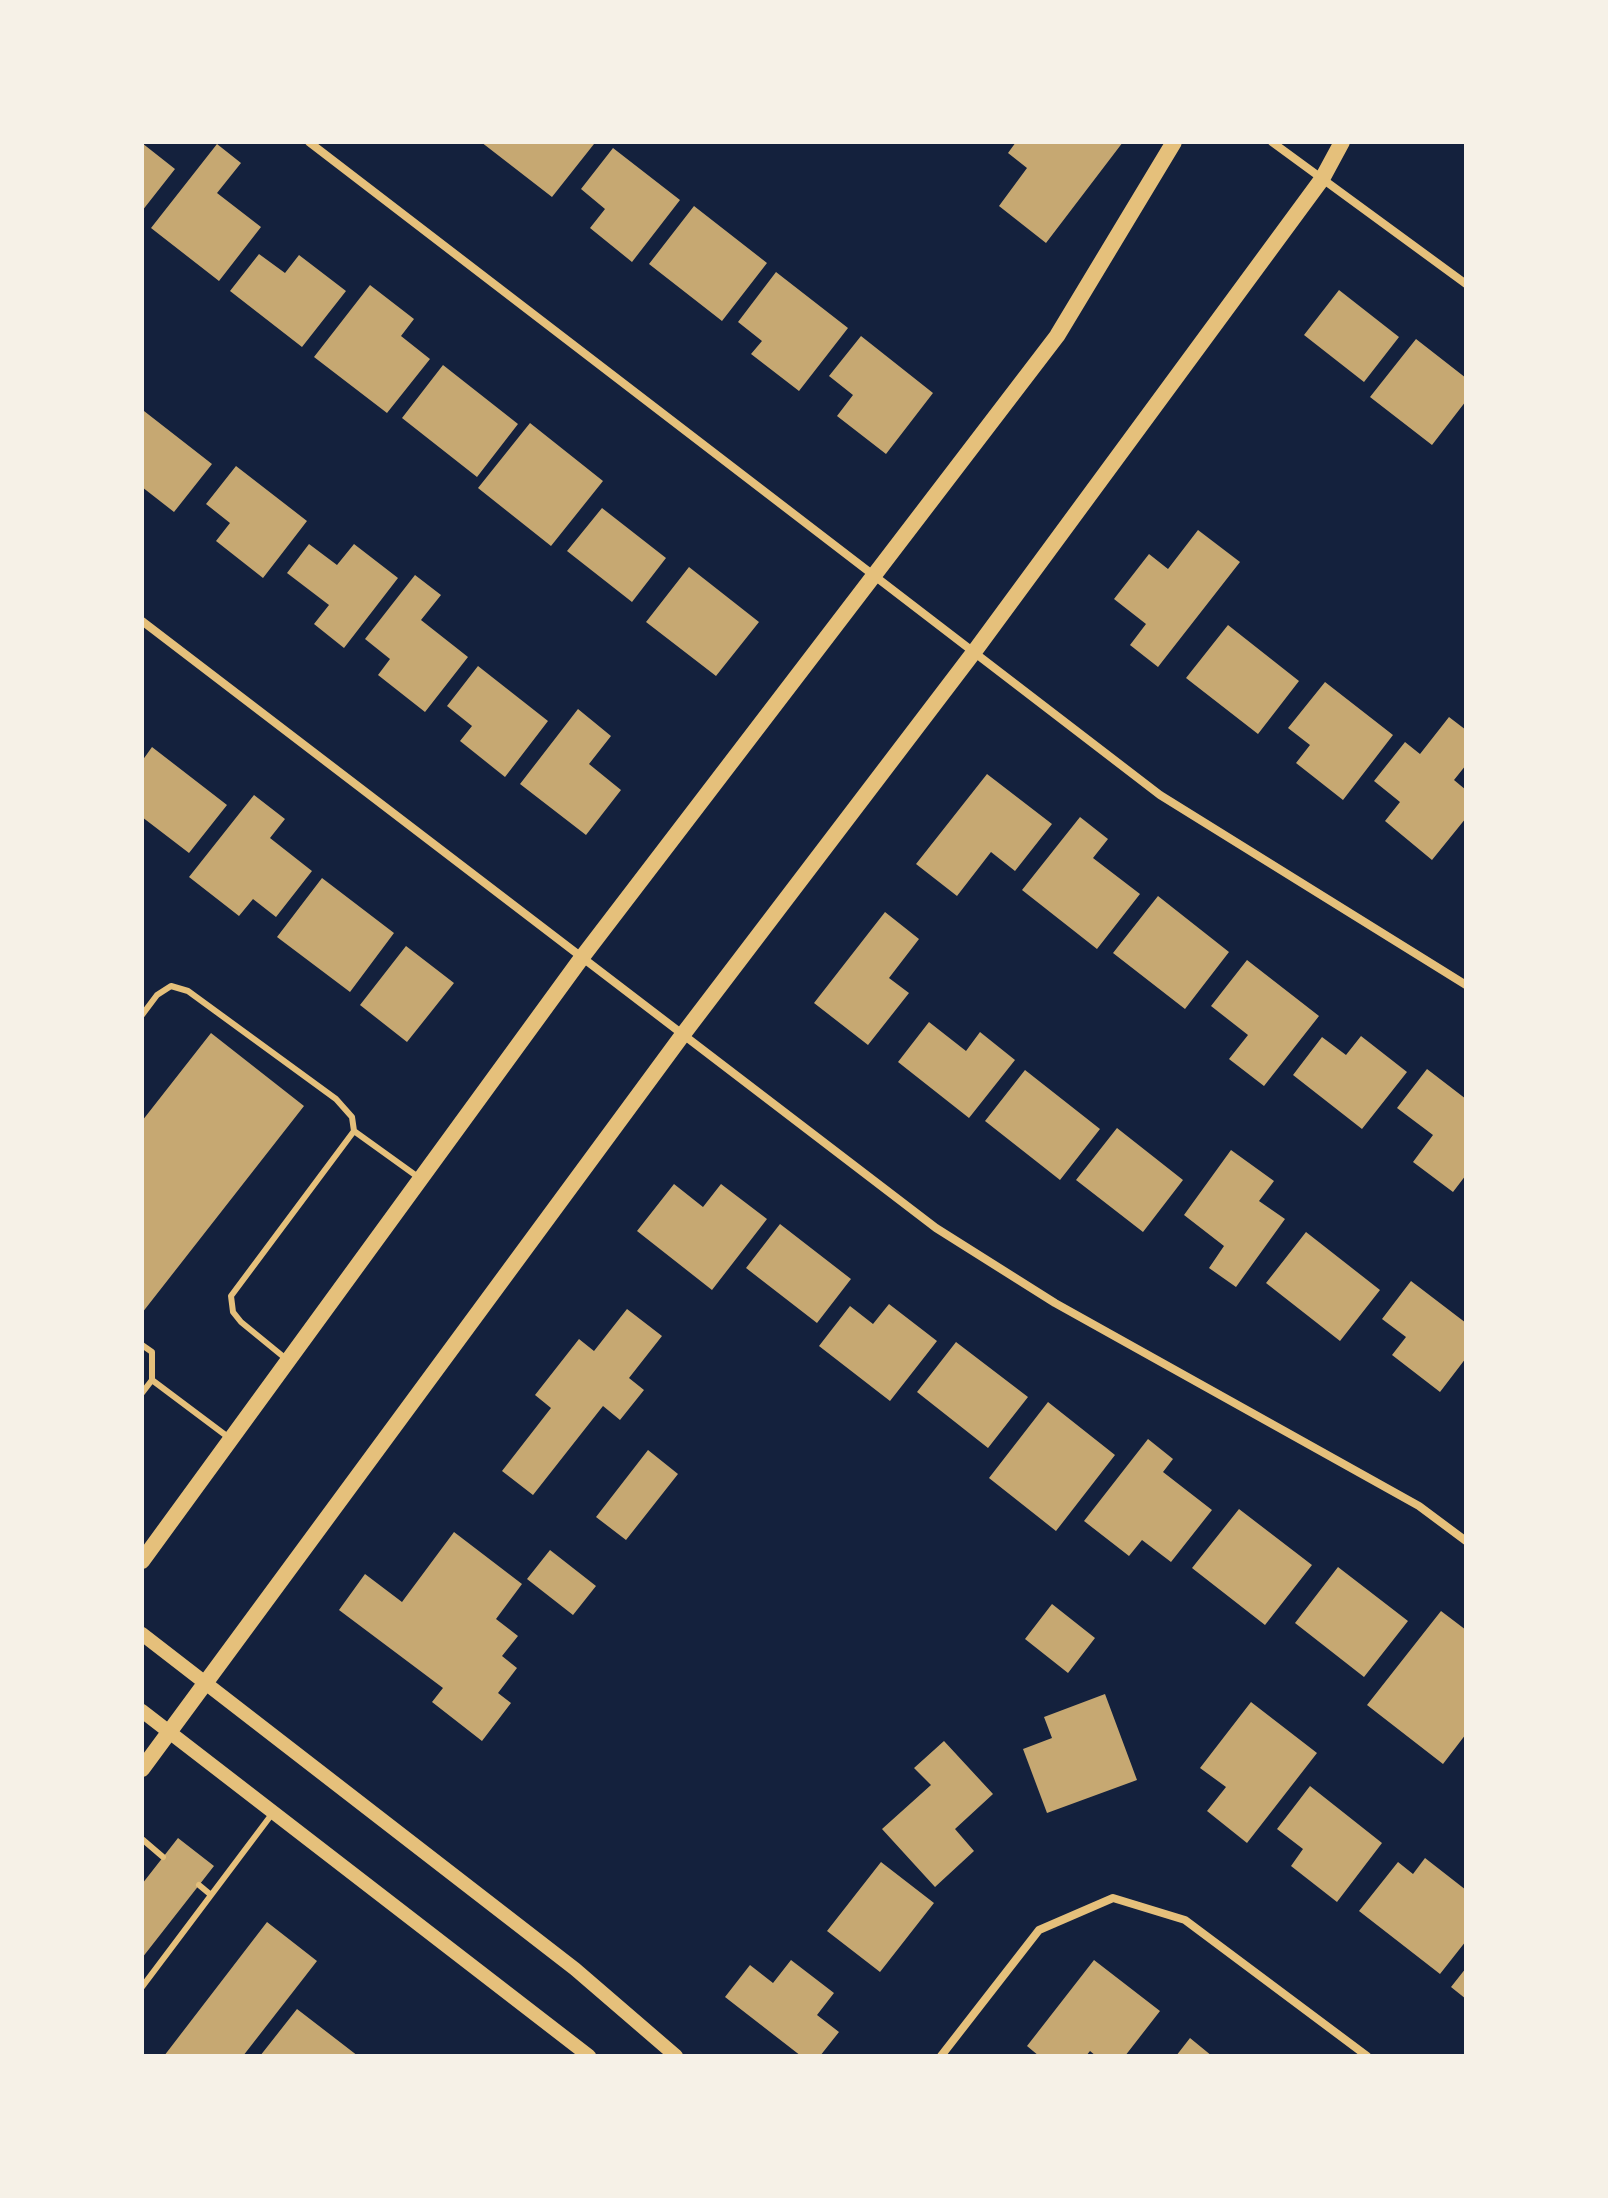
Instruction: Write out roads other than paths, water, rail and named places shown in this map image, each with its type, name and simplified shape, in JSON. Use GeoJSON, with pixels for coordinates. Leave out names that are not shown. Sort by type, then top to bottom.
{"type":"FeatureCollection","features":[{"type":"Feature","properties":{"kind":"main road"},"geometry":{"type":"LineString","coordinates":[[142,1561],[583,956],[1057,336],[1174,142]]}},
{"type":"Feature","properties":{"kind":"main road"},"geometry":{"type":"LineString","coordinates":[[142,1769],[208,1684],[684,1033],[974,652],[1322,179],[1342,142]]}},
{"type":"Feature","properties":{"kind":"street"},"geometry":{"type":"LineString","coordinates":[[309,142],[1160,795],[1466,985]]}},
{"type":"Feature","properties":{"kind":"street"},"geometry":{"type":"LineString","coordinates":[[1272,142],[1466,284]]}},
{"type":"Feature","properties":{"kind":"street"},"geometry":{"type":"LineString","coordinates":[[142,621],[936,1228],[1055,1303],[1419,1506],[1466,1541]]}},
{"type":"Feature","properties":{"kind":"street"},"geometry":{"type":"LineString","coordinates":[[142,1634],[575,1969],[676,2056]]}},
{"type":"Feature","properties":{"kind":"street"},"geometry":{"type":"LineString","coordinates":[[142,1711],[589,2056]]}},
{"type":"Feature","properties":{"kind":"street"},"geometry":{"type":"LineString","coordinates":[[941,2056],[1039,1930],[1113,1898],[1185,1920],[1367,2056]]}},
{"type":"Feature","properties":{"kind":"lane"},"geometry":{"type":"LineString","coordinates":[[142,1015],[157,995],[171,986],[188,991],[336,1099],[352,1117],[354,1131],[231,1296],[233,1312],[241,1322],[289,1361]]}},
{"type":"Feature","properties":{"kind":"lane"},"geometry":{"type":"LineString","coordinates":[[354,1131],[421,1180]]}},
{"type":"Feature","properties":{"kind":"lane"},"geometry":{"type":"LineString","coordinates":[[142,1345],[152,1352],[152,1380],[142,1393]]}},
{"type":"Feature","properties":{"kind":"lane"},"geometry":{"type":"LineString","coordinates":[[152,1380],[231,1439]]}},
{"type":"Feature","properties":{"kind":"lane"},"geometry":{"type":"LineString","coordinates":[[142,1987],[275,1811]]}},
{"type":"Feature","properties":{"kind":"lane"},"geometry":{"type":"LineString","coordinates":[[142,1839],[163,1857]]}},
{"type":"Feature","properties":{"kind":"lane"},"geometry":{"type":"LineString","coordinates":[[199,1885],[211,1895]]}}]}
